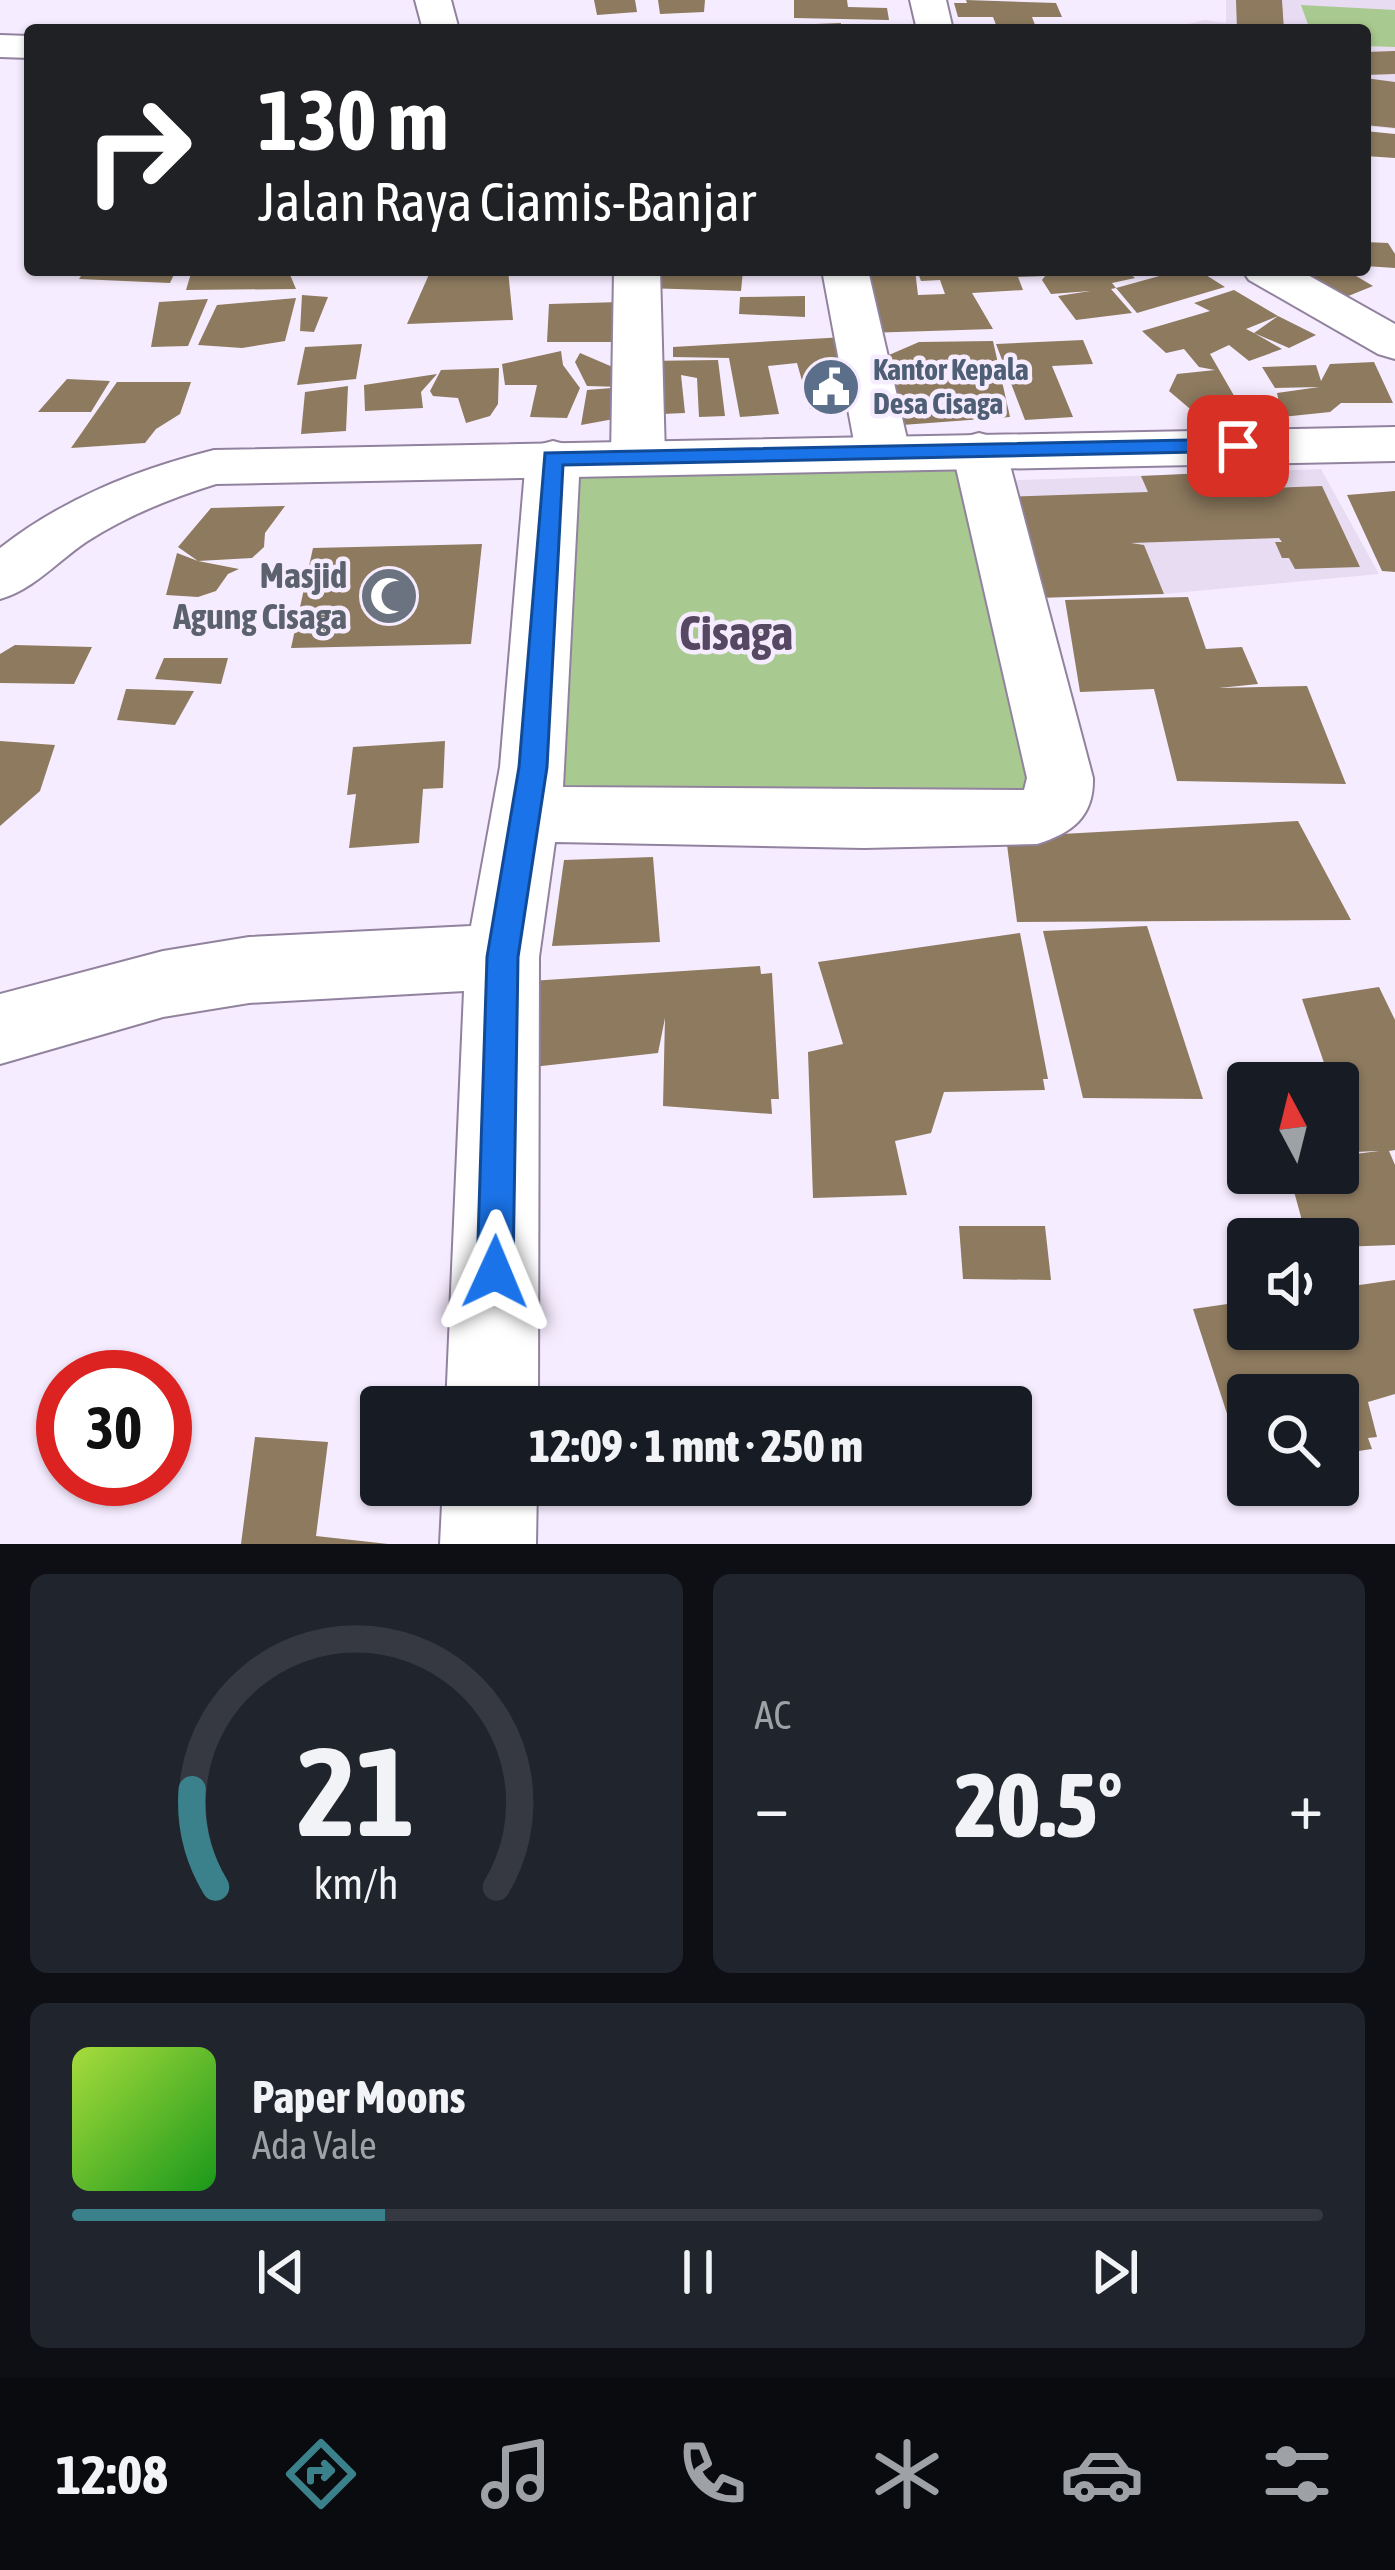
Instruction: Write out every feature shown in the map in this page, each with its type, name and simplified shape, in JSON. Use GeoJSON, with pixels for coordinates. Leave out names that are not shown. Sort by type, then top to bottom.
{"type":"FeatureCollection","features":[{"type":"Feature","properties":{"kind":"main road"},"geometry":{"type":"LineString","coordinates":[[637,276],[638,457]]}},
{"type":"Feature","properties":{"kind":"main road"},"geometry":{"type":"LineString","coordinates":[[846,276],[883,452]]}},
{"type":"Feature","properties":{"kind":"main road"},"geometry":{"type":"LineString","coordinates":[[1275,276],[1395,344]]}},
{"type":"Feature","properties":{"kind":"main road"},"geometry":{"type":"LineString","coordinates":[[0,579],[87,513],[142,489],[214,467],[1395,444]]}},
{"type":"Feature","properties":{"kind":"main road"},"geometry":{"type":"LineString","coordinates":[[525,814],[864,820],[1037,817],[1051,810],[1060,800],[1060,778],[980,450]]}},
{"type":"Feature","properties":{"kind":"main road"},"geometry":{"type":"LineString","coordinates":[[492,1386],[502,957],[533,767],[553,458]]}},
{"type":"Feature","properties":{"kind":"main road"},"geometry":{"type":"LineString","coordinates":[[0,1029],[163,984],[249,970],[502,957]]}},
{"type":"Feature","properties":{"kind":"main road"},"geometry":{"type":"LineString","coordinates":[[488,1544],[489,1506]]}},
{"type":"Feature","properties":{"kind":"shaded area"},"geometry":{"type":"Polygon","coordinates":[[[1226,0],[1395,0],[1395,129],[1371,127],[1371,24],[1188,24],[1226,23],[1226,0]]]}},
{"type":"Feature","properties":{"kind":"shaded area"},"geometry":{"type":"Polygon","coordinates":[[[1321,469],[1379,574],[1164,594],[1144,545],[1019,549],[997,481],[1321,469]]]}},
{"type":"Feature","properties":{"kind":"green space"},"geometry":{"type":"Polygon","coordinates":[[[1301,5],[1395,10],[1395,47],[1371,46],[1371,24],[1308,24],[1301,5]]]}},
{"type":"Feature","properties":{"kind":"green space"},"geometry":{"type":"Polygon","coordinates":[[[975,468],[1042,798],[553,799],[566,472],[975,468]]]}},
{"type":"Feature","properties":{"kind":"building"},"geometry":{"type":"Polygon","coordinates":[[[594,0],[635,0],[637,12],[597,15],[594,0]]]}},
{"type":"Feature","properties":{"kind":"building"},"geometry":{"type":"Polygon","coordinates":[[[658,0],[705,0],[704,12],[660,14],[658,0]]]}},
{"type":"Feature","properties":{"kind":"building"},"geometry":{"type":"Polygon","coordinates":[[[794,0],[847,0],[848,7],[887,8],[889,20],[794,18],[794,0]]]}},
{"type":"Feature","properties":{"kind":"building"},"geometry":{"type":"Polygon","coordinates":[[[1236,0],[1282,0],[1284,24],[1237,24],[1236,0]]]}},
{"type":"Feature","properties":{"kind":"building"},"geometry":{"type":"Polygon","coordinates":[[[954,3],[1056,3],[1062,17],[1032,17],[1035,24],[996,24],[993,17],[958,17],[954,3]]]}},
{"type":"Feature","properties":{"kind":"building"},"geometry":{"type":"Polygon","coordinates":[[[1395,51],[1395,74],[1371,75],[1371,52],[1395,51]]]}},
{"type":"Feature","properties":{"kind":"building"},"geometry":{"type":"Polygon","coordinates":[[[1371,79],[1395,82],[1395,128],[1371,126],[1371,79]]]}},
{"type":"Feature","properties":{"kind":"building"},"geometry":{"type":"Polygon","coordinates":[[[1371,132],[1395,134],[1395,158],[1371,156],[1371,132]]]}},
{"type":"Feature","properties":{"kind":"building"},"geometry":{"type":"Polygon","coordinates":[[[1371,242],[1388,243],[1395,254],[1395,268],[1371,266],[1371,242]]]}},
{"type":"Feature","properties":{"kind":"building"},"geometry":{"type":"Polygon","coordinates":[[[81,276],[173,276],[170,283],[79,279],[81,276]]]}},
{"type":"Feature","properties":{"kind":"building"},"geometry":{"type":"Polygon","coordinates":[[[190,276],[291,276],[296,289],[186,290],[190,276]]]}},
{"type":"Feature","properties":{"kind":"building"},"geometry":{"type":"Polygon","coordinates":[[[428,276],[509,276],[513,320],[407,324],[428,276]]]}},
{"type":"Feature","properties":{"kind":"building"},"geometry":{"type":"Polygon","coordinates":[[[651,276],[742,276],[741,291],[644,288],[651,276]]]}},
{"type":"Feature","properties":{"kind":"building"},"geometry":{"type":"Polygon","coordinates":[[[861,276],[916,276],[918,295],[945,294],[940,280],[921,281],[919,276],[1045,276],[1018,277],[1023,290],[972,293],[993,329],[865,333],[861,276]]]}},
{"type":"Feature","properties":{"kind":"building"},"geometry":{"type":"Polygon","coordinates":[[[1045,276],[1132,276],[1112,283],[1116,288],[1111,289],[1132,313],[1076,320],[1058,296],[1090,291],[1051,294],[1042,280],[1045,276]]]}},
{"type":"Feature","properties":{"kind":"building"},"geometry":{"type":"Polygon","coordinates":[[[1159,276],[1208,276],[1225,287],[1137,313],[1116,288],[1159,276]]]}},
{"type":"Feature","properties":{"kind":"building"},"geometry":{"type":"Polygon","coordinates":[[[1356,276],[1373,286],[1341,299],[1308,279],[1356,276]]]}},
{"type":"Feature","properties":{"kind":"building"},"geometry":{"type":"Polygon","coordinates":[[[1234,290],[1278,316],[1246,329],[1282,349],[1249,361],[1229,345],[1210,354],[1240,406],[1189,408],[1169,391],[1177,374],[1215,370],[1199,367],[1184,349],[1166,353],[1142,331],[1210,311],[1194,303],[1234,290]]]}},
{"type":"Feature","properties":{"kind":"building"},"geometry":{"type":"Polygon","coordinates":[[[302,295],[328,297],[314,332],[300,331],[302,295]]]}},
{"type":"Feature","properties":{"kind":"building"},"geometry":{"type":"Polygon","coordinates":[[[805,296],[805,317],[739,314],[740,297],[805,296]]]}},
{"type":"Feature","properties":{"kind":"building"},"geometry":{"type":"Polygon","coordinates":[[[296,298],[285,341],[242,348],[198,345],[217,305],[296,298]]]}},
{"type":"Feature","properties":{"kind":"building"},"geometry":{"type":"Polygon","coordinates":[[[208,299],[188,346],[151,347],[159,302],[208,299]]]}},
{"type":"Feature","properties":{"kind":"building"},"geometry":{"type":"Polygon","coordinates":[[[621,302],[619,342],[547,342],[549,304],[621,302]]]}},
{"type":"Feature","properties":{"kind":"building"},"geometry":{"type":"Polygon","coordinates":[[[1278,316],[1316,335],[1289,348],[1254,333],[1278,316]]]}},
{"type":"Feature","properties":{"kind":"building","name":"Kantor Kepala Desa Cisaga"},"geometry":{"type":"Polygon","coordinates":[[[845,337],[863,411],[810,409],[797,363],[768,366],[779,414],[740,417],[729,358],[673,357],[673,347],[845,337]]]}},
{"type":"Feature","properties":{"kind":"building"},"geometry":{"type":"Polygon","coordinates":[[[1083,340],[1093,364],[1052,366],[1073,417],[1025,420],[996,344],[1083,340]]]}},
{"type":"Feature","properties":{"kind":"building"},"geometry":{"type":"Polygon","coordinates":[[[993,341],[1010,417],[902,425],[882,358],[919,342],[993,341]]]}},
{"type":"Feature","properties":{"kind":"building"},"geometry":{"type":"Polygon","coordinates":[[[362,344],[356,379],[297,385],[305,347],[362,344]]]}},
{"type":"Feature","properties":{"kind":"building"},"geometry":{"type":"Polygon","coordinates":[[[561,351],[563,365],[580,388],[567,418],[530,417],[537,385],[505,385],[502,364],[561,351]]]}},
{"type":"Feature","properties":{"kind":"building"},"geometry":{"type":"Polygon","coordinates":[[[580,353],[622,371],[624,387],[587,386],[575,362],[580,353]]]}},
{"type":"Feature","properties":{"kind":"building"},"geometry":{"type":"Polygon","coordinates":[[[718,360],[725,416],[699,417],[697,378],[681,375],[685,413],[639,415],[645,361],[718,360]]]}},
{"type":"Feature","properties":{"kind":"building"},"geometry":{"type":"Polygon","coordinates":[[[1374,362],[1393,403],[1341,403],[1330,412],[1282,417],[1277,393],[1319,387],[1275,388],[1262,367],[1316,365],[1321,381],[1330,364],[1374,362]]]}},
{"type":"Feature","properties":{"kind":"building"},"geometry":{"type":"Polygon","coordinates":[[[499,368],[498,404],[490,416],[466,423],[458,398],[433,396],[430,391],[441,370],[499,368]]]}},
{"type":"Feature","properties":{"kind":"building"},"geometry":{"type":"Polygon","coordinates":[[[437,374],[421,392],[423,408],[365,411],[364,385],[437,374]]]}},
{"type":"Feature","properties":{"kind":"building"},"geometry":{"type":"Polygon","coordinates":[[[67,379],[110,381],[91,412],[38,412],[67,379]]]}},
{"type":"Feature","properties":{"kind":"building"},"geometry":{"type":"Polygon","coordinates":[[[117,382],[191,382],[180,414],[156,429],[145,443],[71,448],[117,382]]]}},
{"type":"Feature","properties":{"kind":"building"},"geometry":{"type":"Polygon","coordinates":[[[348,386],[346,431],[301,434],[305,392],[348,386]]]}},
{"type":"Feature","properties":{"kind":"building"},"geometry":{"type":"Polygon","coordinates":[[[624,387],[614,419],[581,425],[587,390],[624,387]]]}},
{"type":"Feature","properties":{"kind":"building"},"geometry":{"type":"Polygon","coordinates":[[[1206,473],[1213,490],[1322,486],[1360,567],[1295,569],[1289,558],[1282,558],[1275,542],[1282,542],[1279,538],[1131,543],[1144,545],[1164,594],[1037,598],[1003,497],[1148,492],[1141,476],[1206,473]]]}},
{"type":"Feature","properties":{"kind":"building"},"geometry":{"type":"Polygon","coordinates":[[[1395,491],[1395,572],[1382,571],[1347,495],[1395,491]]]}},
{"type":"Feature","properties":{"kind":"building"},"geometry":{"type":"Polygon","coordinates":[[[285,506],[265,533],[264,547],[252,558],[198,561],[178,547],[211,508],[285,506]]]}},
{"type":"Feature","properties":{"kind":"building","name":"Masjid Agung Cisaga"},"geometry":{"type":"Polygon","coordinates":[[[482,544],[471,644],[291,648],[313,548],[482,544]]]}},
{"type":"Feature","properties":{"kind":"building"},"geometry":{"type":"Polygon","coordinates":[[[177,553],[239,569],[228,574],[216,591],[198,597],[166,595],[177,553]]]}},
{"type":"Feature","properties":{"kind":"building"},"geometry":{"type":"Polygon","coordinates":[[[1188,597],[1206,649],[1242,647],[1258,684],[1219,688],[1307,686],[1346,784],[1177,781],[1154,689],[1080,692],[1065,600],[1188,597]]]}},
{"type":"Feature","properties":{"kind":"building"},"geometry":{"type":"Polygon","coordinates":[[[15,645],[92,647],[74,684],[0,683],[0,654],[15,645]]]}},
{"type":"Feature","properties":{"kind":"building"},"geometry":{"type":"Polygon","coordinates":[[[164,658],[228,658],[221,684],[155,679],[164,658]]]}},
{"type":"Feature","properties":{"kind":"building"},"geometry":{"type":"Polygon","coordinates":[[[126,689],[194,691],[175,725],[117,720],[126,689]]]}},
{"type":"Feature","properties":{"kind":"building"},"geometry":{"type":"Polygon","coordinates":[[[0,741],[55,745],[40,791],[0,826],[0,741]]]}},
{"type":"Feature","properties":{"kind":"building"},"geometry":{"type":"Polygon","coordinates":[[[445,741],[443,788],[423,789],[419,843],[349,848],[356,794],[347,795],[353,747],[445,741]]]}},
{"type":"Feature","properties":{"kind":"building"},"geometry":{"type":"Polygon","coordinates":[[[1298,821],[1351,920],[1017,922],[1006,837],[1298,821]]]}},
{"type":"Feature","properties":{"kind":"building"},"geometry":{"type":"Polygon","coordinates":[[[653,857],[660,942],[552,946],[564,860],[653,857]]]}},
{"type":"Feature","properties":{"kind":"building"},"geometry":{"type":"Polygon","coordinates":[[[1147,926],[1203,1099],[1083,1098],[1043,931],[1147,926]]]}},
{"type":"Feature","properties":{"kind":"building"},"geometry":{"type":"Polygon","coordinates":[[[1020,933],[1048,1079],[1043,1079],[1045,1090],[944,1092],[931,1133],[895,1141],[907,1195],[813,1198],[808,1052],[843,1044],[818,962],[1020,933]]]}},
{"type":"Feature","properties":{"kind":"building"},"geometry":{"type":"Polygon","coordinates":[[[760,966],[761,974],[772,973],[779,1099],[771,1099],[772,1114],[663,1106],[665,1018],[658,1053],[506,1070],[515,982],[760,966]]]}},
{"type":"Feature","properties":{"kind":"building"},"geometry":{"type":"Polygon","coordinates":[[[1379,987],[1395,1020],[1395,1150],[1389,1151],[1395,1165],[1395,1245],[1359,1246],[1359,1218],[1301,1218],[1295,1194],[1359,1194],[1359,1153],[1379,1151],[1359,1152],[1359,1062],[1324,1062],[1302,999],[1379,987]]]}},
{"type":"Feature","properties":{"kind":"building"},"geometry":{"type":"Polygon","coordinates":[[[959,1226],[1045,1226],[1051,1280],[963,1279],[959,1226]]]}},
{"type":"Feature","properties":{"kind":"building"},"geometry":{"type":"Polygon","coordinates":[[[1395,1280],[1395,1394],[1368,1402],[1377,1437],[1368,1438],[1372,1449],[1359,1451],[1359,1374],[1227,1374],[1227,1414],[1193,1309],[1227,1304],[1227,1350],[1359,1350],[1359,1285],[1395,1280]]]}},
{"type":"Feature","properties":{"kind":"building"},"geometry":{"type":"Polygon","coordinates":[[[255,1437],[328,1442],[316,1536],[388,1544],[241,1544],[255,1437]]]}},
{"type":"Feature","properties":{"kind":"place","name":"Kantor Kepala Desa Cisaga"},"geometry":{"type":"Point","coordinates":[831,387]}},
{"type":"Feature","properties":{"kind":"place","name":"Masjid Agung Cisaga"},"geometry":{"type":"Point","coordinates":[389,596]}},
{"type":"Feature","properties":{"kind":"district","name":"Cisaga"},"geometry":{"type":"Point","coordinates":[736,633]}},
{"type":"Feature","properties":{"kind":"route"},"geometry":{"type":"LineString","coordinates":[[495,1272],[502,957],[533,767],[553,458],[1238,446]]}}]}
